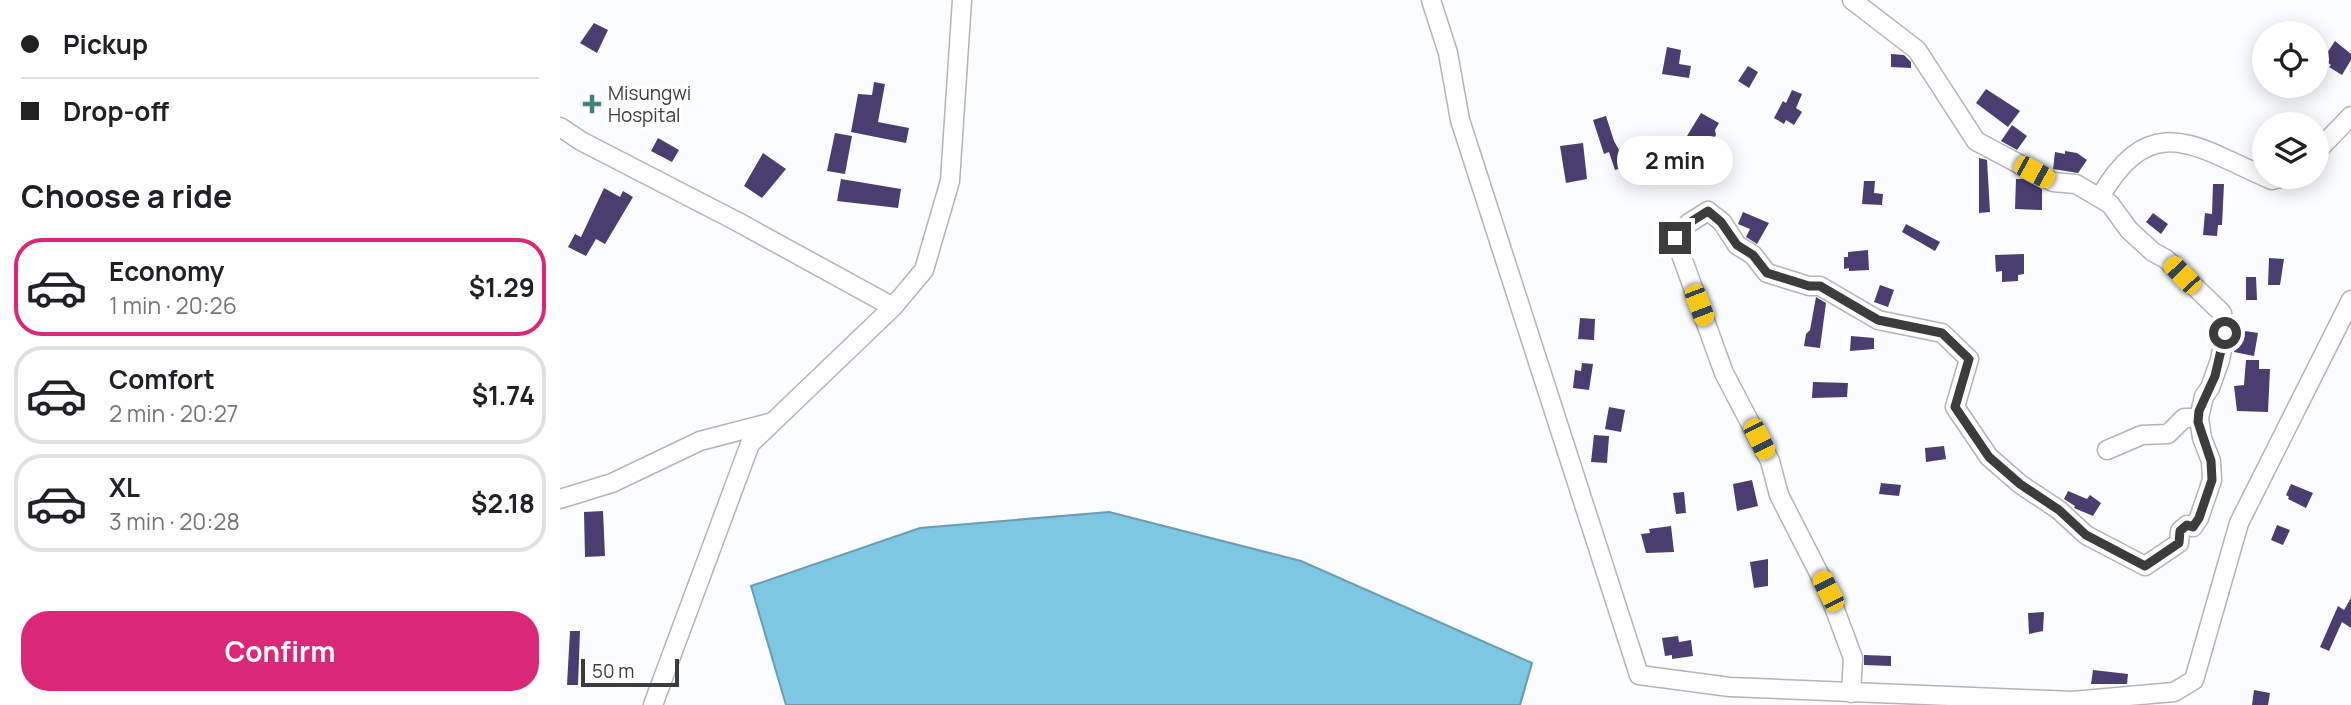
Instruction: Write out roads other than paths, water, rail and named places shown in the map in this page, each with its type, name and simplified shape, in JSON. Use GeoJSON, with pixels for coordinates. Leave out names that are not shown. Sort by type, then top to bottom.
{"type":"FeatureCollection","features":[{"type":"Feature","properties":{"kind":"street"},"geometry":{"type":"LineString","coordinates":[[653,705],[750,444],[893,307],[924,270],[950,181],[962,0]]}},
{"type":"Feature","properties":{"kind":"street"},"geometry":{"type":"LineString","coordinates":[[1431,0],[1448,53],[1460,120],[1639,675],[1730,687],[2072,701],[2174,692],[2194,680],[2239,523],[2351,300]]}},
{"type":"Feature","properties":{"kind":"street"},"geometry":{"type":"LineString","coordinates":[[1851,693],[1853,658],[1828,591],[1779,495],[1770,461],[1724,373],[1675,238],[1689,223],[1708,211],[1721,222],[1737,245],[1753,255],[1767,273],[1809,286],[1820,286],[1878,320],[1942,333],[1969,359],[1955,407],[1989,457],[2020,484],[2059,510],[2086,535],[2145,566],[2179,543],[2180,531],[2187,525],[2193,527],[2206,500],[2212,480],[2211,461],[2202,438],[2199,418],[2204,396],[2210,388],[2220,360],[2225,333],[2222,313],[2166,259],[2153,253],[2129,230],[2110,204],[2076,184],[2053,182],[1976,141],[1917,50],[1852,0]]}},
{"type":"Feature","properties":{"kind":"street"},"geometry":{"type":"LineString","coordinates":[[2329,140],[2350,120]]}},
{"type":"Feature","properties":{"kind":"street"},"geometry":{"type":"LineString","coordinates":[[560,127],[580,141],[738,222],[893,307]]}},
{"type":"Feature","properties":{"kind":"street"},"geometry":{"type":"LineString","coordinates":[[2100,197],[2113,175],[2129,158],[2159,141],[2168,140],[2199,148],[2252,171]]}},
{"type":"Feature","properties":{"kind":"street"},"geometry":{"type":"LineString","coordinates":[[2107,450],[2142,435],[2168,434],[2184,418],[2199,418]]}},
{"type":"Feature","properties":{"kind":"street"},"geometry":{"type":"LineString","coordinates":[[560,499],[612,483],[700,441],[773,422]]}},
{"type":"Feature","properties":{"kind":"water"},"geometry":{"type":"Polygon","coordinates":[[[1109,512],[1301,561],[1532,663],[1520,705],[786,705],[751,586],[920,528],[1109,512]]]}},
{"type":"Feature","properties":{"kind":"place","name":"Misungwi Hospital"},"geometry":{"type":"Point","coordinates":[592,104]}}]}
